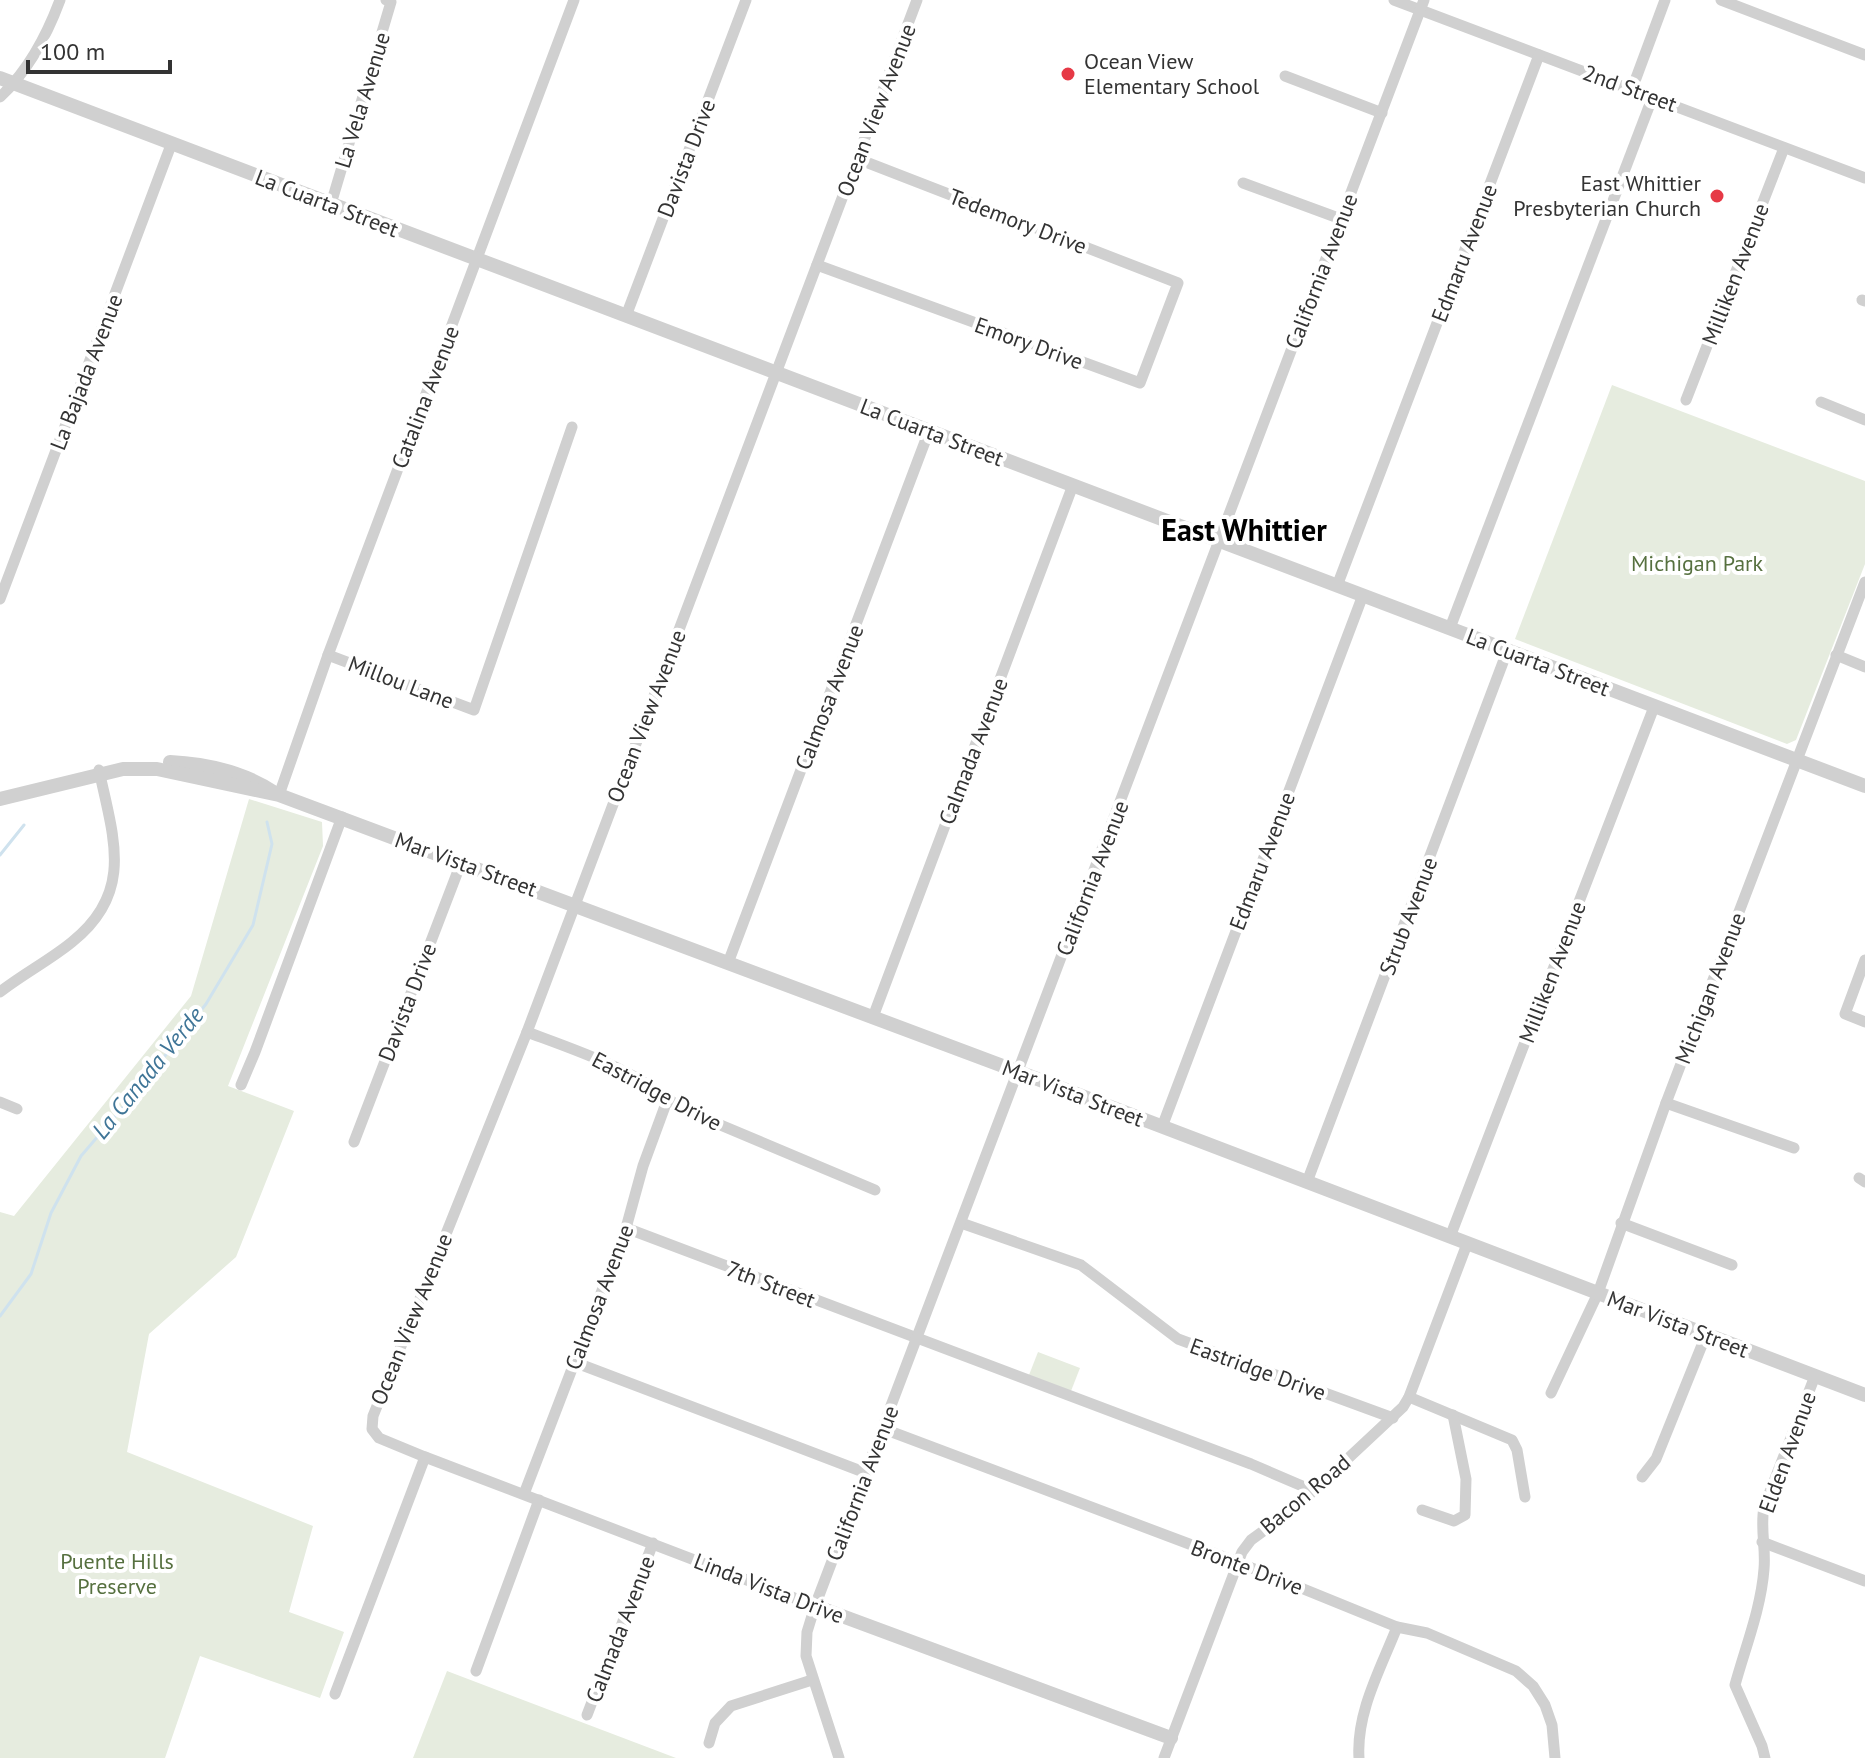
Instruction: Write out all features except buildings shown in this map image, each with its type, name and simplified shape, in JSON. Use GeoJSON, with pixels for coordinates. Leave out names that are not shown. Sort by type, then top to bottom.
{"type":"FeatureCollection","features":[{"type":"Feature","properties":{"kind":"street"},"geometry":{"type":"LineString","coordinates":[[0,97],[7,81],[50,29],[60,0]]}},
{"type":"Feature","properties":{"kind":"street","name":"La Vela Avenue"},"geometry":{"type":"LineString","coordinates":[[331,204],[391,2],[386,0]]}},
{"type":"Feature","properties":{"kind":"street","name":"Catalina Avenue"},"geometry":{"type":"LineString","coordinates":[[279,795],[328,655],[574,0]]}},
{"type":"Feature","properties":{"kind":"street","name":"Davista Drive"},"geometry":{"type":"LineString","coordinates":[[626,316],[746,0]]}},
{"type":"Feature","properties":{"kind":"street","name":"Ocean View Avenue"},"geometry":{"type":"LineString","coordinates":[[372,1429],[379,1402],[527,1032],[917,0]]}},
{"type":"Feature","properties":{"kind":"street","name":"2nd Street"},"geometry":{"type":"LineString","coordinates":[[1394,0],[1422,5],[1539,55],[1865,178]]}},
{"type":"Feature","properties":{"kind":"street"},"geometry":{"type":"LineString","coordinates":[[1632,89],[1665,0]]}},
{"type":"Feature","properties":{"kind":"street"},"geometry":{"type":"LineString","coordinates":[[1721,0],[1865,55]]}},
{"type":"Feature","properties":{"kind":"street","name":"California Avenue"},"geometry":{"type":"LineString","coordinates":[[839,1758],[806,1656],[805,1644],[815,1606],[1422,5]]}},
{"type":"Feature","properties":{"kind":"street","name":"Edmaru Avenue"},"geometry":{"type":"LineString","coordinates":[[1337,586],[1539,55]]}},
{"type":"Feature","properties":{"kind":"street"},"geometry":{"type":"LineString","coordinates":[[1285,76],[1382,113]]}},
{"type":"Feature","properties":{"kind":"street","name":"La Cuarta Street"},"geometry":{"type":"LineString","coordinates":[[7,81],[1865,786]]}},
{"type":"Feature","properties":{"kind":"street"},"geometry":{"type":"LineString","coordinates":[[1450,628],[1653,96]]}},
{"type":"Feature","properties":{"kind":"street","name":"La Bajada Avenue"},"geometry":{"type":"LineString","coordinates":[[0,599],[171,145]]}},
{"type":"Feature","properties":{"kind":"street","name":"Milliken Avenue"},"geometry":{"type":"LineString","coordinates":[[1686,400],[1784,148]]}},
{"type":"Feature","properties":{"kind":"street","name":"Tedemory Drive"},"geometry":{"type":"LineString","coordinates":[[858,159],[1178,283]]}},
{"type":"Feature","properties":{"kind":"street"},"geometry":{"type":"LineString","coordinates":[[1243,183],[1341,219]]}},
{"type":"Feature","properties":{"kind":"street","name":"Emory Drive"},"geometry":{"type":"LineString","coordinates":[[817,265],[1140,383],[1178,283]]}},
{"type":"Feature","properties":{"kind":"street"},"geometry":{"type":"LineString","coordinates":[[1821,402],[1865,420]]}},
{"type":"Feature","properties":{"kind":"street","name":"Millou Lane"},"geometry":{"type":"LineString","coordinates":[[328,655],[474,710],[572,427]]}},
{"type":"Feature","properties":{"kind":"street","name":"Calmosa Avenue"},"geometry":{"type":"LineString","coordinates":[[728,963],[929,431]]}},
{"type":"Feature","properties":{"kind":"street","name":"Calmada Avenue"},"geometry":{"type":"LineString","coordinates":[[873,1017],[1073,485]]}},
{"type":"Feature","properties":{"kind":"street","name":"Michigan Avenue"},"geometry":{"type":"LineString","coordinates":[[1551,1393],[1598,1293],[1666,1103],[1865,582]]}},
{"type":"Feature","properties":{"kind":"street","name":"Edmaru Avenue"},"geometry":{"type":"LineString","coordinates":[[1162,1127],[1363,595]]}},
{"type":"Feature","properties":{"kind":"street","name":"Strub Avenue"},"geometry":{"type":"LineString","coordinates":[[1307,1182],[1508,649]]}},
{"type":"Feature","properties":{"kind":"street"},"geometry":{"type":"LineString","coordinates":[[1836,655],[1865,667]]}},
{"type":"Feature","properties":{"kind":"street","name":"Milliken Avenue"},"geometry":{"type":"LineString","coordinates":[[1450,1237],[1654,707]]}},
{"type":"Feature","properties":{"kind":"street","name":"Mar Vista Street"},"geometry":{"type":"LineString","coordinates":[[0,790],[152,762],[205,766],[254,779],[279,795],[1019,1072],[1865,1395]]}},
{"type":"Feature","properties":{"kind":"street"},"geometry":{"type":"LineString","coordinates":[[0,992],[29,969],[73,942],[106,901],[115,876],[115,847],[99,772]]}},
{"type":"Feature","properties":{"kind":"street","name":"Mar Vista Street"},"geometry":{"type":"LineString","coordinates":[[0,799],[99,772]]}},
{"type":"Feature","properties":{"kind":"street"},"geometry":{"type":"LineString","coordinates":[[241,1085],[342,817]]}},
{"type":"Feature","properties":{"kind":"street","name":"Davista Drive"},"geometry":{"type":"LineString","coordinates":[[354,1142],[461,863]]}},
{"type":"Feature","properties":{"kind":"street"},"geometry":{"type":"LineString","coordinates":[[1865,960],[1845,1014],[1865,1022]]}},
{"type":"Feature","properties":{"kind":"street","name":"Eastridge Drive"},"geometry":{"type":"LineString","coordinates":[[527,1032],[614,1064],[680,1108],[875,1190]]}},
{"type":"Feature","properties":{"kind":"street","name":"Calmosa Avenue"},"geometry":{"type":"LineString","coordinates":[[524,1494],[626,1228],[643,1166],[668,1098]]}},
{"type":"Feature","properties":{"kind":"street"},"geometry":{"type":"LineString","coordinates":[[0,1102],[17,1109]]}},
{"type":"Feature","properties":{"kind":"street"},"geometry":{"type":"LineString","coordinates":[[1666,1103],[1794,1148]]}},
{"type":"Feature","properties":{"kind":"street","name":"Eastridge Drive"},"geometry":{"type":"LineString","coordinates":[[961,1223],[1081,1265],[1178,1339],[1393,1418]]}},
{"type":"Feature","properties":{"kind":"street"},"geometry":{"type":"LineString","coordinates":[[1621,1223],[1732,1265]]}},
{"type":"Feature","properties":{"kind":"street","name":"7th Street"},"geometry":{"type":"LineString","coordinates":[[626,1228],[1251,1464],[1314,1491]]}},
{"type":"Feature","properties":{"kind":"street","name":"Bacon Road"},"geometry":{"type":"LineString","coordinates":[[1164,1758],[1237,1562],[1251,1540],[1314,1491],[1393,1418],[1409,1397],[1467,1244]]}},
{"type":"Feature","properties":{"kind":"street"},"geometry":{"type":"LineString","coordinates":[[1642,1477],[1656,1459],[1706,1335]]}},
{"type":"Feature","properties":{"kind":"street"},"geometry":{"type":"LineString","coordinates":[[574,1362],[866,1473]]}},
{"type":"Feature","properties":{"kind":"street","name":"Elden Avenue"},"geometry":{"type":"LineString","coordinates":[[1765,1758],[1735,1685],[1761,1595],[1765,1566],[1761,1524],[1764,1507],[1815,1376]]}},
{"type":"Feature","properties":{"kind":"street"},"geometry":{"type":"LineString","coordinates":[[1409,1397],[1512,1440],[1517,1450],[1525,1497]]}},
{"type":"Feature","properties":{"kind":"street"},"geometry":{"type":"LineString","coordinates":[[1422,1510],[1454,1521],[1465,1515],[1466,1479],[1453,1415]]}},
{"type":"Feature","properties":{"kind":"street","name":"Linda Vista Drive"},"geometry":{"type":"LineString","coordinates":[[372,1429],[379,1438],[425,1457],[1171,1738]]}},
{"type":"Feature","properties":{"kind":"street","name":"Bronte Drive"},"geometry":{"type":"LineString","coordinates":[[884,1429],[1237,1562],[1397,1627],[1427,1633],[1516,1671],[1533,1686],[1545,1705],[1552,1725],[1555,1758]]}},
{"type":"Feature","properties":{"kind":"street"},"geometry":{"type":"LineString","coordinates":[[335,1694],[425,1457]]}},
{"type":"Feature","properties":{"kind":"street"},"geometry":{"type":"LineString","coordinates":[[476,1671],[539,1500]]}},
{"type":"Feature","properties":{"kind":"street"},"geometry":{"type":"LineString","coordinates":[[1762,1542],[1865,1581]]}},
{"type":"Feature","properties":{"kind":"street","name":"Calmada Avenue"},"geometry":{"type":"LineString","coordinates":[[587,1715],[653,1543]]}},
{"type":"Feature","properties":{"kind":"street"},"geometry":{"type":"LineString","coordinates":[[1359,1758],[1358,1742],[1364,1713],[1397,1627]]}},
{"type":"Feature","properties":{"kind":"street"},"geometry":{"type":"LineString","coordinates":[[709,1743],[715,1723],[731,1706],[812,1680]]}},
{"type":"Feature","properties":{"kind":"green space","name":"Michigan Park"},"geometry":{"type":"Polygon","coordinates":[[[1612,385],[1865,481],[1865,564],[1796,740],[1787,744],[1515,639],[1612,385]]]}},
{"type":"Feature","properties":{"kind":"green space","name":"Puente Hills Preserve"},"geometry":{"type":"Polygon","coordinates":[[[249,799],[322,822],[323,846],[228,1086],[294,1111],[236,1257],[149,1334],[127,1452],[313,1526],[289,1612],[344,1632],[320,1698],[200,1656],[165,1758],[0,1758],[0,1212],[14,1216],[191,996],[249,799]]]}},
{"type":"Feature","properties":{"kind":"green space"},"geometry":{"type":"Polygon","coordinates":[[[1038,1352],[1080,1368],[1071,1391],[1029,1375],[1038,1352]]]}},
{"type":"Feature","properties":{"kind":"green space"},"geometry":{"type":"Polygon","coordinates":[[[447,1671],[676,1758],[413,1758],[447,1671]]]}},
{"type":"Feature","properties":{"kind":"waterway","name":"La Canada Verde"},"geometry":{"type":"LineString","coordinates":[[0,1316],[31,1274],[51,1213],[81,1156],[206,1004],[253,925],[272,844],[267,822]]}},
{"type":"Feature","properties":{"kind":"waterway"},"geometry":{"type":"LineString","coordinates":[[0,855],[24,825]]}},
{"type":"Feature","properties":{"kind":"place","name":"Ocean View Elementary School"},"geometry":{"type":"Point","coordinates":[1068,74]}},
{"type":"Feature","properties":{"kind":"place","name":"East Whittier Presbyterian Church"},"geometry":{"type":"Point","coordinates":[1717,196]}},
{"type":"Feature","properties":{"kind":"district","name":"East Whittier"},"geometry":{"type":"Point","coordinates":[1244,531]}}]}
